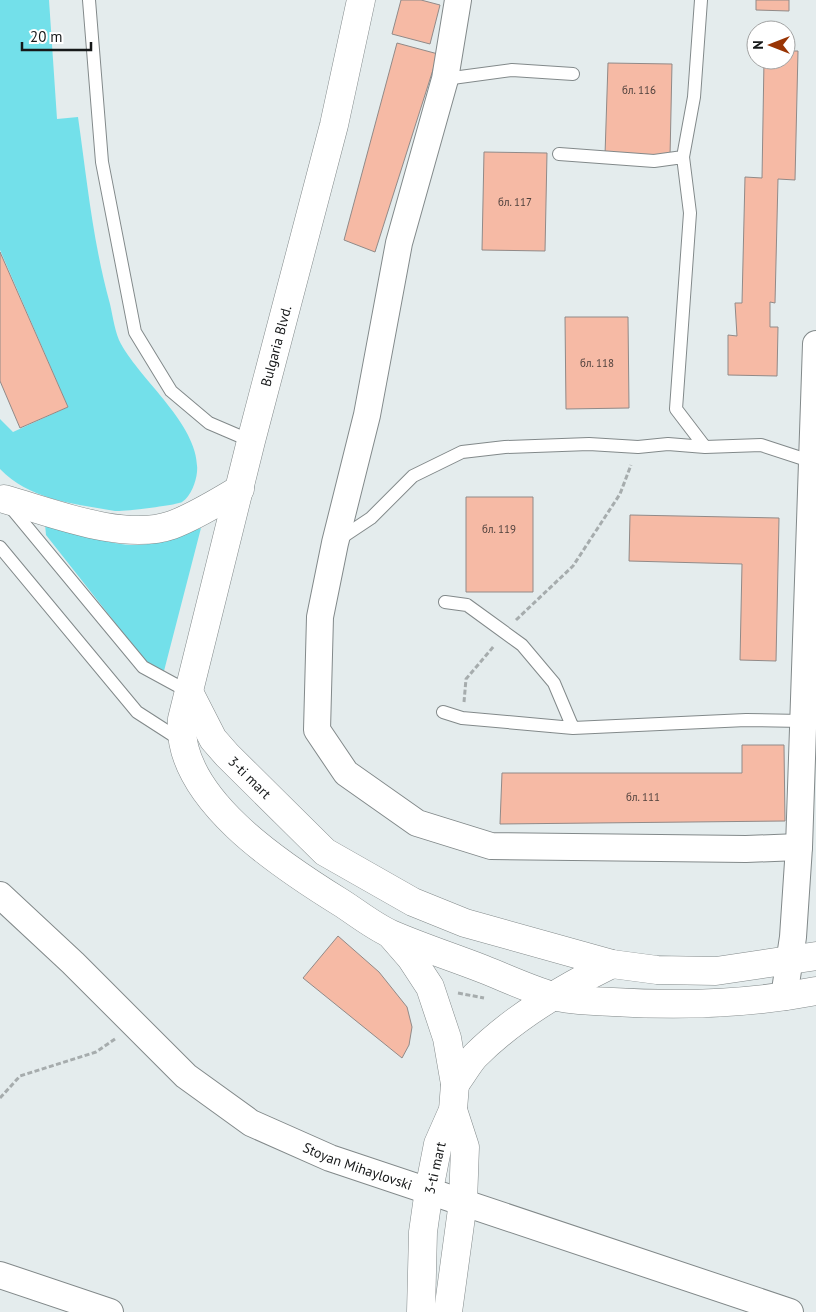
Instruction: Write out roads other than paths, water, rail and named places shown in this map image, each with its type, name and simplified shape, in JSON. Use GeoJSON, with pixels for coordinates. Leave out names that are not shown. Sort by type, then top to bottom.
{"type":"FeatureCollection","features":[{"type":"Feature","properties":{"kind":"street","name":"Bulgaria Blvd."},"geometry":{"type":"LineString","coordinates":[[182,741],[182,719],[251,441],[334,125],[361,0]]}},
{"type":"Feature","properties":{"kind":"street"},"geometry":{"type":"LineString","coordinates":[[458,0],[445,79],[399,243],[367,415],[335,543],[320,617],[317,730],[346,773],[417,823],[491,846],[737,849],[799,847]]}},
{"type":"Feature","properties":{"kind":"street"},"geometry":{"type":"LineString","coordinates":[[784,997],[793,936],[799,847],[810,461],[816,344]]}},
{"type":"Feature","properties":{"kind":"street"},"geometry":{"type":"LineString","coordinates":[[2,497],[96,524],[126,529],[148,530],[171,526],[240,489]]}},
{"type":"Feature","properties":{"kind":"street","name":"3-ti mart"},"geometry":{"type":"LineString","coordinates":[[189,692],[213,739],[227,756],[325,852],[411,958],[430,987],[447,1038],[454,1097],[465,1147],[462,1202],[448,1312]]}},
{"type":"Feature","properties":{"kind":"street"},"geometry":{"type":"LineString","coordinates":[[182,741],[198,778],[238,828],[268,855],[390,933],[554,996],[626,1003],[687,1004],[784,997],[816,991]]}},
{"type":"Feature","properties":{"kind":"street","name":"3-ti mart"},"geometry":{"type":"LineString","coordinates":[[325,852],[412,902],[465,923],[612,964],[657,970],[716,971],[788,962],[816,956]]}},
{"type":"Feature","properties":{"kind":"street","name":"Stoyan Mihaylovski"},"geometry":{"type":"LineString","coordinates":[[0,895],[73,963],[186,1076],[250,1123],[330,1158],[790,1312]]}},
{"type":"Feature","properties":{"kind":"street"},"geometry":{"type":"LineString","coordinates":[[454,1097],[475,1056],[523,1017],[554,996],[612,964]]}},
{"type":"Feature","properties":{"kind":"street","name":"3-ti mart"},"geometry":{"type":"LineString","coordinates":[[421,1312],[423,1232],[429,1190],[438,1144],[454,1097]]}},
{"type":"Feature","properties":{"kind":"street"},"geometry":{"type":"LineString","coordinates":[[0,1275],[110,1312]]}},
{"type":"Feature","properties":{"kind":"lane"},"geometry":{"type":"LineString","coordinates":[[89,0],[102,162],[135,332],[171,391],[208,423],[251,441]]}},
{"type":"Feature","properties":{"kind":"lane"},"geometry":{"type":"LineString","coordinates":[[701,0],[694,97],[683,157],[690,213],[676,409],[705,447]]}},
{"type":"Feature","properties":{"kind":"lane"},"geometry":{"type":"LineString","coordinates":[[445,79],[512,70],[573,74]]}},
{"type":"Feature","properties":{"kind":"lane"},"geometry":{"type":"LineString","coordinates":[[559,154],[654,161],[683,157]]}},
{"type":"Feature","properties":{"kind":"lane"},"geometry":{"type":"LineString","coordinates":[[335,543],[371,518],[413,476],[462,452],[505,447],[589,444],[638,447],[668,444],[705,447],[761,445],[810,461]]}},
{"type":"Feature","properties":{"kind":"lane"},"geometry":{"type":"LineString","coordinates":[[2,497],[143,667],[189,692]]}},
{"type":"Feature","properties":{"kind":"lane"},"geometry":{"type":"LineString","coordinates":[[0,547],[137,712],[182,741]]}},
{"type":"Feature","properties":{"kind":"lane"},"geometry":{"type":"LineString","coordinates":[[446,602],[467,605],[522,645],[554,684],[573,728]]}},
{"type":"Feature","properties":{"kind":"lane"},"geometry":{"type":"LineString","coordinates":[[443,712],[462,718],[573,728],[746,720],[802,721]]}}]}
